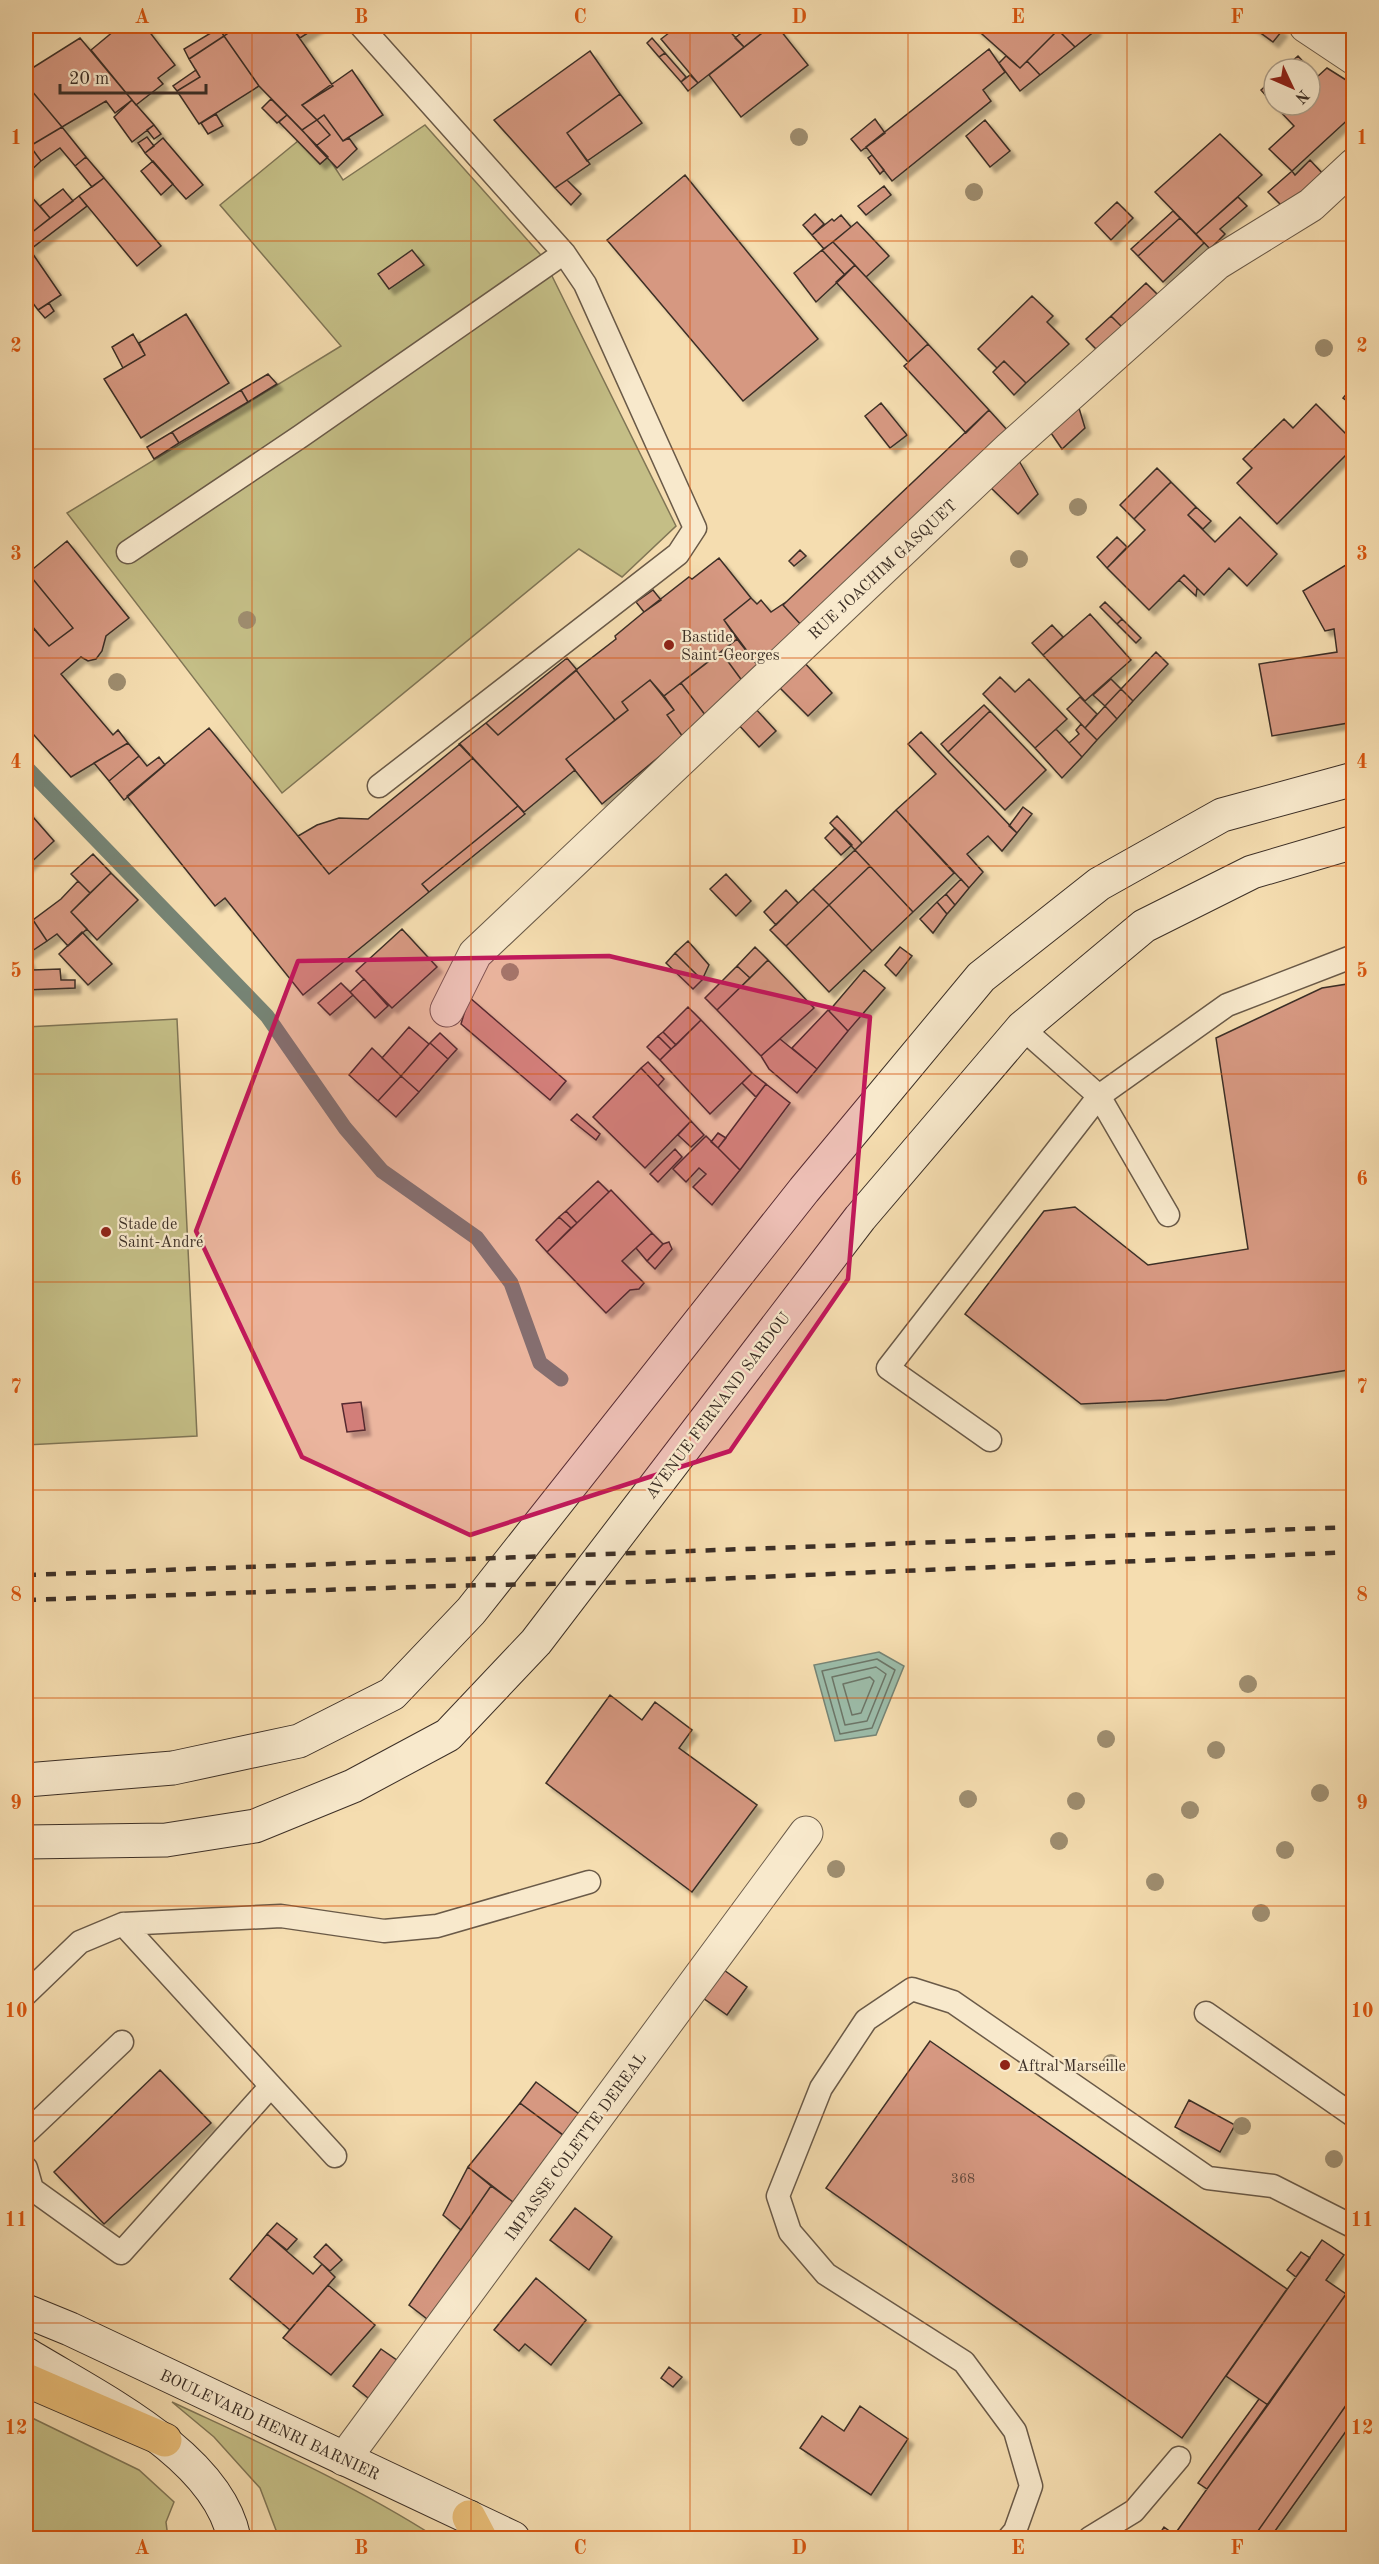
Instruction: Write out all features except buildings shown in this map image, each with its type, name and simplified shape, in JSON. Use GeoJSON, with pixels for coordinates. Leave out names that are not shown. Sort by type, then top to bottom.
{"type":"FeatureCollection","features":[{"type":"Feature","properties":{"kind":"highway"},"geometry":{"type":"LineString","coordinates":[[26,2380],[165,2440]]}},
{"type":"Feature","properties":{"kind":"main road"},"geometry":{"type":"LineString","coordinates":[[1306,26],[1353,58]]}},
{"type":"Feature","properties":{"kind":"main road","name":"RUE JOACHIM GASQUET"},"geometry":{"type":"LineString","coordinates":[[447,1010],[475,954],[1001,456],[1216,263],[1311,204],[1353,165]]}},
{"type":"Feature","properties":{"kind":"main road"},"geometry":{"type":"LineString","coordinates":[[26,1780],[173,1768],[299,1741],[392,1695],[471,1611],[804,1190],[981,977],[1099,884],[1222,815],[1353,779]]}},
{"type":"Feature","properties":{"kind":"main road","name":"AVENUE FERNAND SARDOU"},"geometry":{"type":"LineString","coordinates":[[26,1842],[166,1840],[255,1826],[353,1786],[448,1735],[536,1642],[860,1218],[1022,1028],[1144,926],[1252,872],[1353,842]]}},
{"type":"Feature","properties":{"kind":"main road","name":"IMPASSE COLETTE DEREAL"},"geometry":{"type":"LineString","coordinates":[[344,2459],[806,1833]]}},
{"type":"Feature","properties":{"kind":"main road","name":"BOULEVARD HENRI BARNIER"},"geometry":{"type":"LineString","coordinates":[[26,2311],[80,2334],[344,2459],[475,2528],[513,2538]]}},
{"type":"Feature","properties":{"kind":"main road"},"geometry":{"type":"LineString","coordinates":[[26,2354],[165,2440],[207,2481],[232,2527],[234,2538]]}},
{"type":"Feature","properties":{"kind":"lane"},"geometry":{"type":"LineString","coordinates":[[361,26],[564,253],[585,284],[695,528],[678,554],[379,786]]}},
{"type":"Feature","properties":{"kind":"lane"},"geometry":{"type":"LineString","coordinates":[[128,552],[301,436],[564,253]]}},
{"type":"Feature","properties":{"kind":"lane"},"geometry":{"type":"LineString","coordinates":[[990,1440],[888,1368],[1099,1096],[1227,1005],[1353,956]]}},
{"type":"Feature","properties":{"kind":"lane"},"geometry":{"type":"LineString","coordinates":[[1022,1028],[1099,1096],[1168,1215]]}},
{"type":"Feature","properties":{"kind":"lane"},"geometry":{"type":"LineString","coordinates":[[26,1994],[80,1942],[123,1924],[281,1916],[384,1931],[436,1926],[589,1882]]}},
{"type":"Feature","properties":{"kind":"lane"},"geometry":{"type":"LineString","coordinates":[[123,1924],[335,2156]]}},
{"type":"Feature","properties":{"kind":"lane"},"geometry":{"type":"LineString","coordinates":[[1009,2538],[1015,2531],[1031,2486],[1015,2431],[964,2362],[826,2274],[790,2232],[778,2196],[821,2088],[866,2020],[912,1989],[953,2002],[1208,2178],[1273,2186],[1353,2227]]}},
{"type":"Feature","properties":{"kind":"lane"},"geometry":{"type":"LineString","coordinates":[[1206,2013],[1353,2116]]}},
{"type":"Feature","properties":{"kind":"lane"},"geometry":{"type":"LineString","coordinates":[[26,2133],[122,2042]]}},
{"type":"Feature","properties":{"kind":"lane"},"geometry":{"type":"LineString","coordinates":[[26,2168],[33,2189],[121,2253],[271,2086]]}},
{"type":"Feature","properties":{"kind":"lane"},"geometry":{"type":"LineString","coordinates":[[1090,2538],[1134,2511],[1179,2458]]}},
{"type":"Feature","properties":{"kind":"highlighted area"},"geometry":{"type":"Polygon","coordinates":[[[609,956],[870,1017],[848,1279],[730,1451],[470,1535],[302,1457],[196,1231],[298,961],[609,956]]]}},
{"type":"Feature","properties":{"kind":"shaded area"},"geometry":{"type":"Polygon","coordinates":[[[425,125],[548,263],[552,276],[676,526],[622,577],[579,549],[282,793],[67,513],[341,346],[220,205],[298,141],[320,164],[328,157],[343,180],[425,125]]]}},
{"type":"Feature","properties":{"kind":"shaded area","name":"Stade de Saint-André"},"geometry":{"type":"Polygon","coordinates":[[[177,1019],[197,1436],[26,1445],[26,1027],[177,1019]]]}},
{"type":"Feature","properties":{"kind":"shaded area"},"geometry":{"type":"Polygon","coordinates":[[[172,2402],[340,2482],[437,2538],[279,2538],[260,2488],[214,2437],[172,2402]]]}},
{"type":"Feature","properties":{"kind":"shaded area"},"geometry":{"type":"Polygon","coordinates":[[[26,2415],[139,2470],[174,2502],[166,2522],[168,2538],[26,2538],[26,2415]]]}},
{"type":"Feature","properties":{"kind":"water"},"geometry":{"type":"Polygon","coordinates":[[[879,1652],[904,1666],[876,1735],[835,1741],[814,1665],[879,1652]]]}},
{"type":"Feature","properties":{"kind":"waterway"},"geometry":{"type":"LineString","coordinates":[[26,767],[267,1016],[345,1128],[382,1171],[477,1238],[511,1283],[540,1363],[561,1379]]}},
{"type":"Feature","properties":{"kind":"railway"},"geometry":{"type":"LineString","coordinates":[[26,1575],[1354,1527]]}},
{"type":"Feature","properties":{"kind":"railway"},"geometry":{"type":"LineString","coordinates":[[26,1600],[442,1586],[640,1582],[1354,1552]]}},
{"type":"Feature","properties":{"kind":"place","name":"Bastide Saint-Georges"},"geometry":{"type":"Point","coordinates":[669,645]}},
{"type":"Feature","properties":{"kind":"place","name":"Stade de Saint-André"},"geometry":{"type":"Point","coordinates":[106,1232]}},
{"type":"Feature","properties":{"kind":"place","name":"Aftral Marseille"},"geometry":{"type":"Point","coordinates":[1005,2065]}}]}
